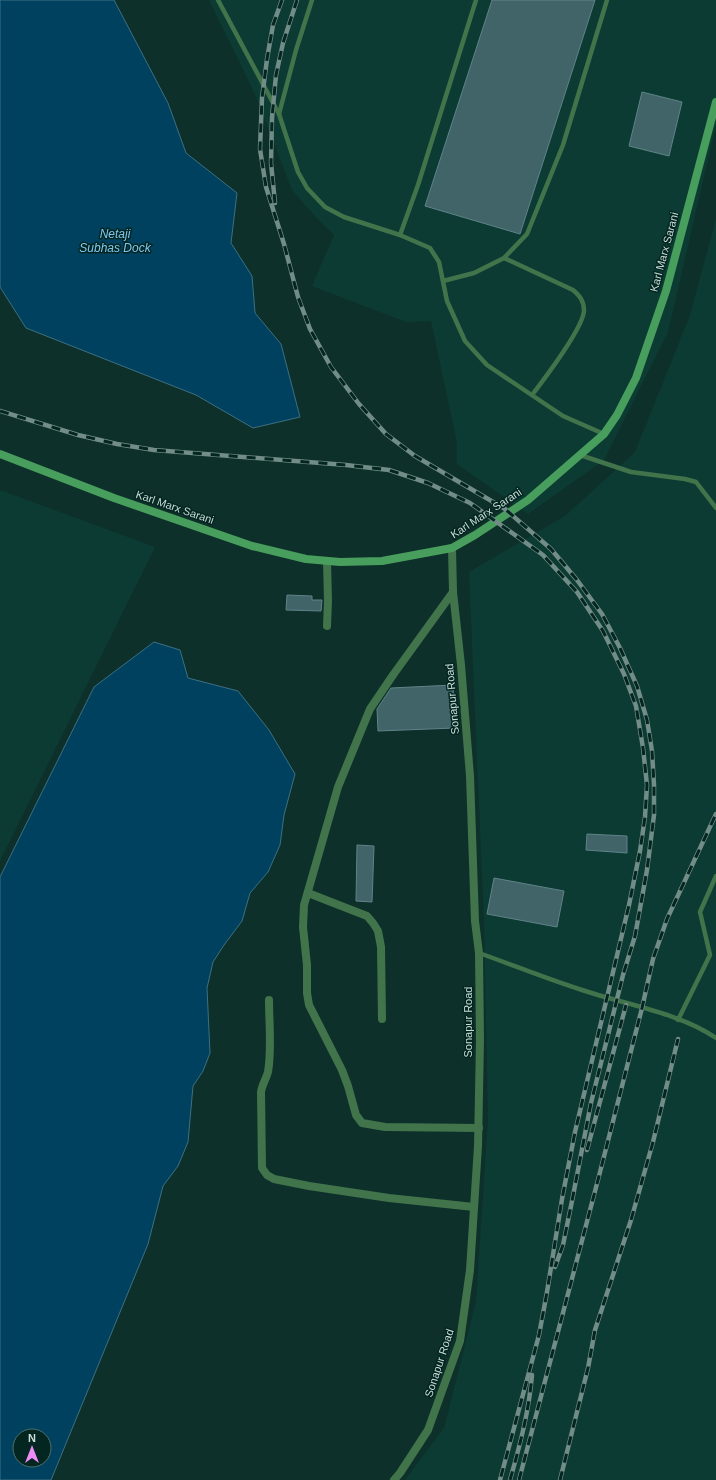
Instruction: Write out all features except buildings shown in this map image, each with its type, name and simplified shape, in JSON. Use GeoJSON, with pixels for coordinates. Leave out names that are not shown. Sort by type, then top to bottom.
{"type":"FeatureCollection","features":[{"type":"Feature","properties":{"kind":"main road","name":"Karl Marx Sarani"},"geometry":{"type":"LineString","coordinates":[[0,454],[114,498],[252,546],[306,559],[382,561],[452,548],[475,535],[528,500],[604,434],[617,415],[636,378],[666,291],[716,102]]}},
{"type":"Feature","properties":{"kind":"street","name":"Sonapur Road"},"geometry":{"type":"LineString","coordinates":[[394,1480],[428,1430],[460,1341],[470,1270],[479,1128],[479,953],[475,921],[470,776],[461,665],[453,592],[452,548]]}},
{"type":"Feature","properties":{"kind":"street"},"geometry":{"type":"LineString","coordinates":[[327,560],[327,626]]}},
{"type":"Feature","properties":{"kind":"street"},"geometry":{"type":"LineString","coordinates":[[453,592],[370,709],[338,787],[304,905],[303,927],[309,1005],[342,1070],[356,1115],[362,1123],[385,1127],[479,1128]]}},
{"type":"Feature","properties":{"kind":"street"},"geometry":{"type":"LineString","coordinates":[[308,893],[367,916],[374,923],[378,931],[381,947],[382,1019]]}},
{"type":"Feature","properties":{"kind":"street"},"geometry":{"type":"LineString","coordinates":[[269,1000],[269,1063],[261,1092],[262,1168],[267,1175],[274,1179],[309,1186],[389,1198],[474,1207]]}},
{"type":"Feature","properties":{"kind":"lane"},"geometry":{"type":"LineString","coordinates":[[218,0],[279,114],[298,172],[307,188],[325,207],[344,217],[400,235],[430,248],[439,262],[447,301],[465,341],[487,365],[563,416],[604,434]]}},
{"type":"Feature","properties":{"kind":"lane"},"geometry":{"type":"LineString","coordinates":[[279,114],[296,50],[312,0]]}},
{"type":"Feature","properties":{"kind":"lane"},"geometry":{"type":"LineString","coordinates":[[400,235],[418,185],[476,0]]}},
{"type":"Feature","properties":{"kind":"lane"},"geometry":{"type":"LineString","coordinates":[[443,281],[474,273],[504,258],[527,234],[563,145],[607,0]]}},
{"type":"Feature","properties":{"kind":"lane"},"geometry":{"type":"LineString","coordinates":[[504,258],[573,290],[582,299],[584,311],[577,329],[532,395]]}},
{"type":"Feature","properties":{"kind":"lane"},"geometry":{"type":"LineString","coordinates":[[580,455],[631,472],[685,479],[696,482],[716,508]]}},
{"type":"Feature","properties":{"kind":"lane"},"geometry":{"type":"LineString","coordinates":[[678,1020],[710,955],[700,912],[716,876]]}},
{"type":"Feature","properties":{"kind":"lane"},"geometry":{"type":"LineString","coordinates":[[479,953],[582,990],[678,1020],[698,1028],[716,1038]]}},
{"type":"Feature","properties":{"kind":"shaded area"},"geometry":{"type":"Polygon","coordinates":[[[209,0],[716,0],[716,125],[668,332],[604,460],[528,514],[457,464],[457,443],[431,321],[406,322],[312,286],[334,235],[292,190],[255,94],[209,0]]]}},
{"type":"Feature","properties":{"kind":"shaded area"},"geometry":{"type":"Polygon","coordinates":[[[716,219],[716,1480],[405,1480],[444,1428],[476,1302],[488,1120],[484,921],[469,572],[565,516],[635,452],[690,315],[716,219]]]}},
{"type":"Feature","properties":{"kind":"shaded area"},"geometry":{"type":"Polygon","coordinates":[[[0,490],[155,547],[0,861],[0,490]]]}},
{"type":"Feature","properties":{"kind":"water","name":"Netaji Subhas Dock"},"geometry":{"type":"Polygon","coordinates":[[[0,0],[114,0],[168,103],[186,153],[237,193],[231,243],[252,276],[255,313],[281,344],[300,417],[253,428],[196,395],[26,328],[0,287],[0,0]]]}},
{"type":"Feature","properties":{"kind":"water"},"geometry":{"type":"Polygon","coordinates":[[[154,642],[180,650],[188,678],[238,691],[269,730],[295,774],[284,815],[280,845],[268,872],[250,893],[242,921],[213,962],[207,988],[210,1053],[203,1071],[193,1086],[188,1142],[178,1166],[163,1186],[148,1244],[51,1480],[0,1480],[0,877],[94,687],[154,642]]]}},
{"type":"Feature","properties":{"kind":"railway"},"geometry":{"type":"LineString","coordinates":[[282,0],[273,25],[267,59],[262,98],[260,149],[266,187],[284,244],[298,297],[310,329],[331,367],[359,404],[386,434],[415,456],[505,509],[551,549],[577,580],[602,614],[620,648],[637,686],[647,720],[652,751],[654,785],[654,815],[647,870],[635,936],[623,975],[591,1103],[563,1245],[555,1267]]}},
{"type":"Feature","properties":{"kind":"railway"},"geometry":{"type":"LineString","coordinates":[[275,203],[271,163],[272,118],[276,75],[283,43],[297,0]]}},
{"type":"Feature","properties":{"kind":"railway"},"geometry":{"type":"LineString","coordinates":[[0,411],[78,435],[117,444],[154,450],[346,465],[389,470],[428,483],[470,503],[543,555],[577,592],[603,631],[624,674],[636,706],[647,785],[645,817],[640,851],[629,905],[575,1132],[539,1335],[500,1480]]}},
{"type":"Feature","properties":{"kind":"railway"},"geometry":{"type":"LineString","coordinates":[[519,1480],[599,1176],[653,959],[667,919],[716,814]]}},
{"type":"Feature","properties":{"kind":"railway"},"geometry":{"type":"LineString","coordinates":[[587,1150],[626,1005]]}},
{"type":"Feature","properties":{"kind":"railway"},"geometry":{"type":"LineString","coordinates":[[560,1480],[588,1368],[595,1330],[631,1220],[653,1142],[678,1039]]}},
{"type":"Feature","properties":{"kind":"railway"},"geometry":{"type":"LineString","coordinates":[[510,1480],[524,1428],[532,1375]]}}]}
